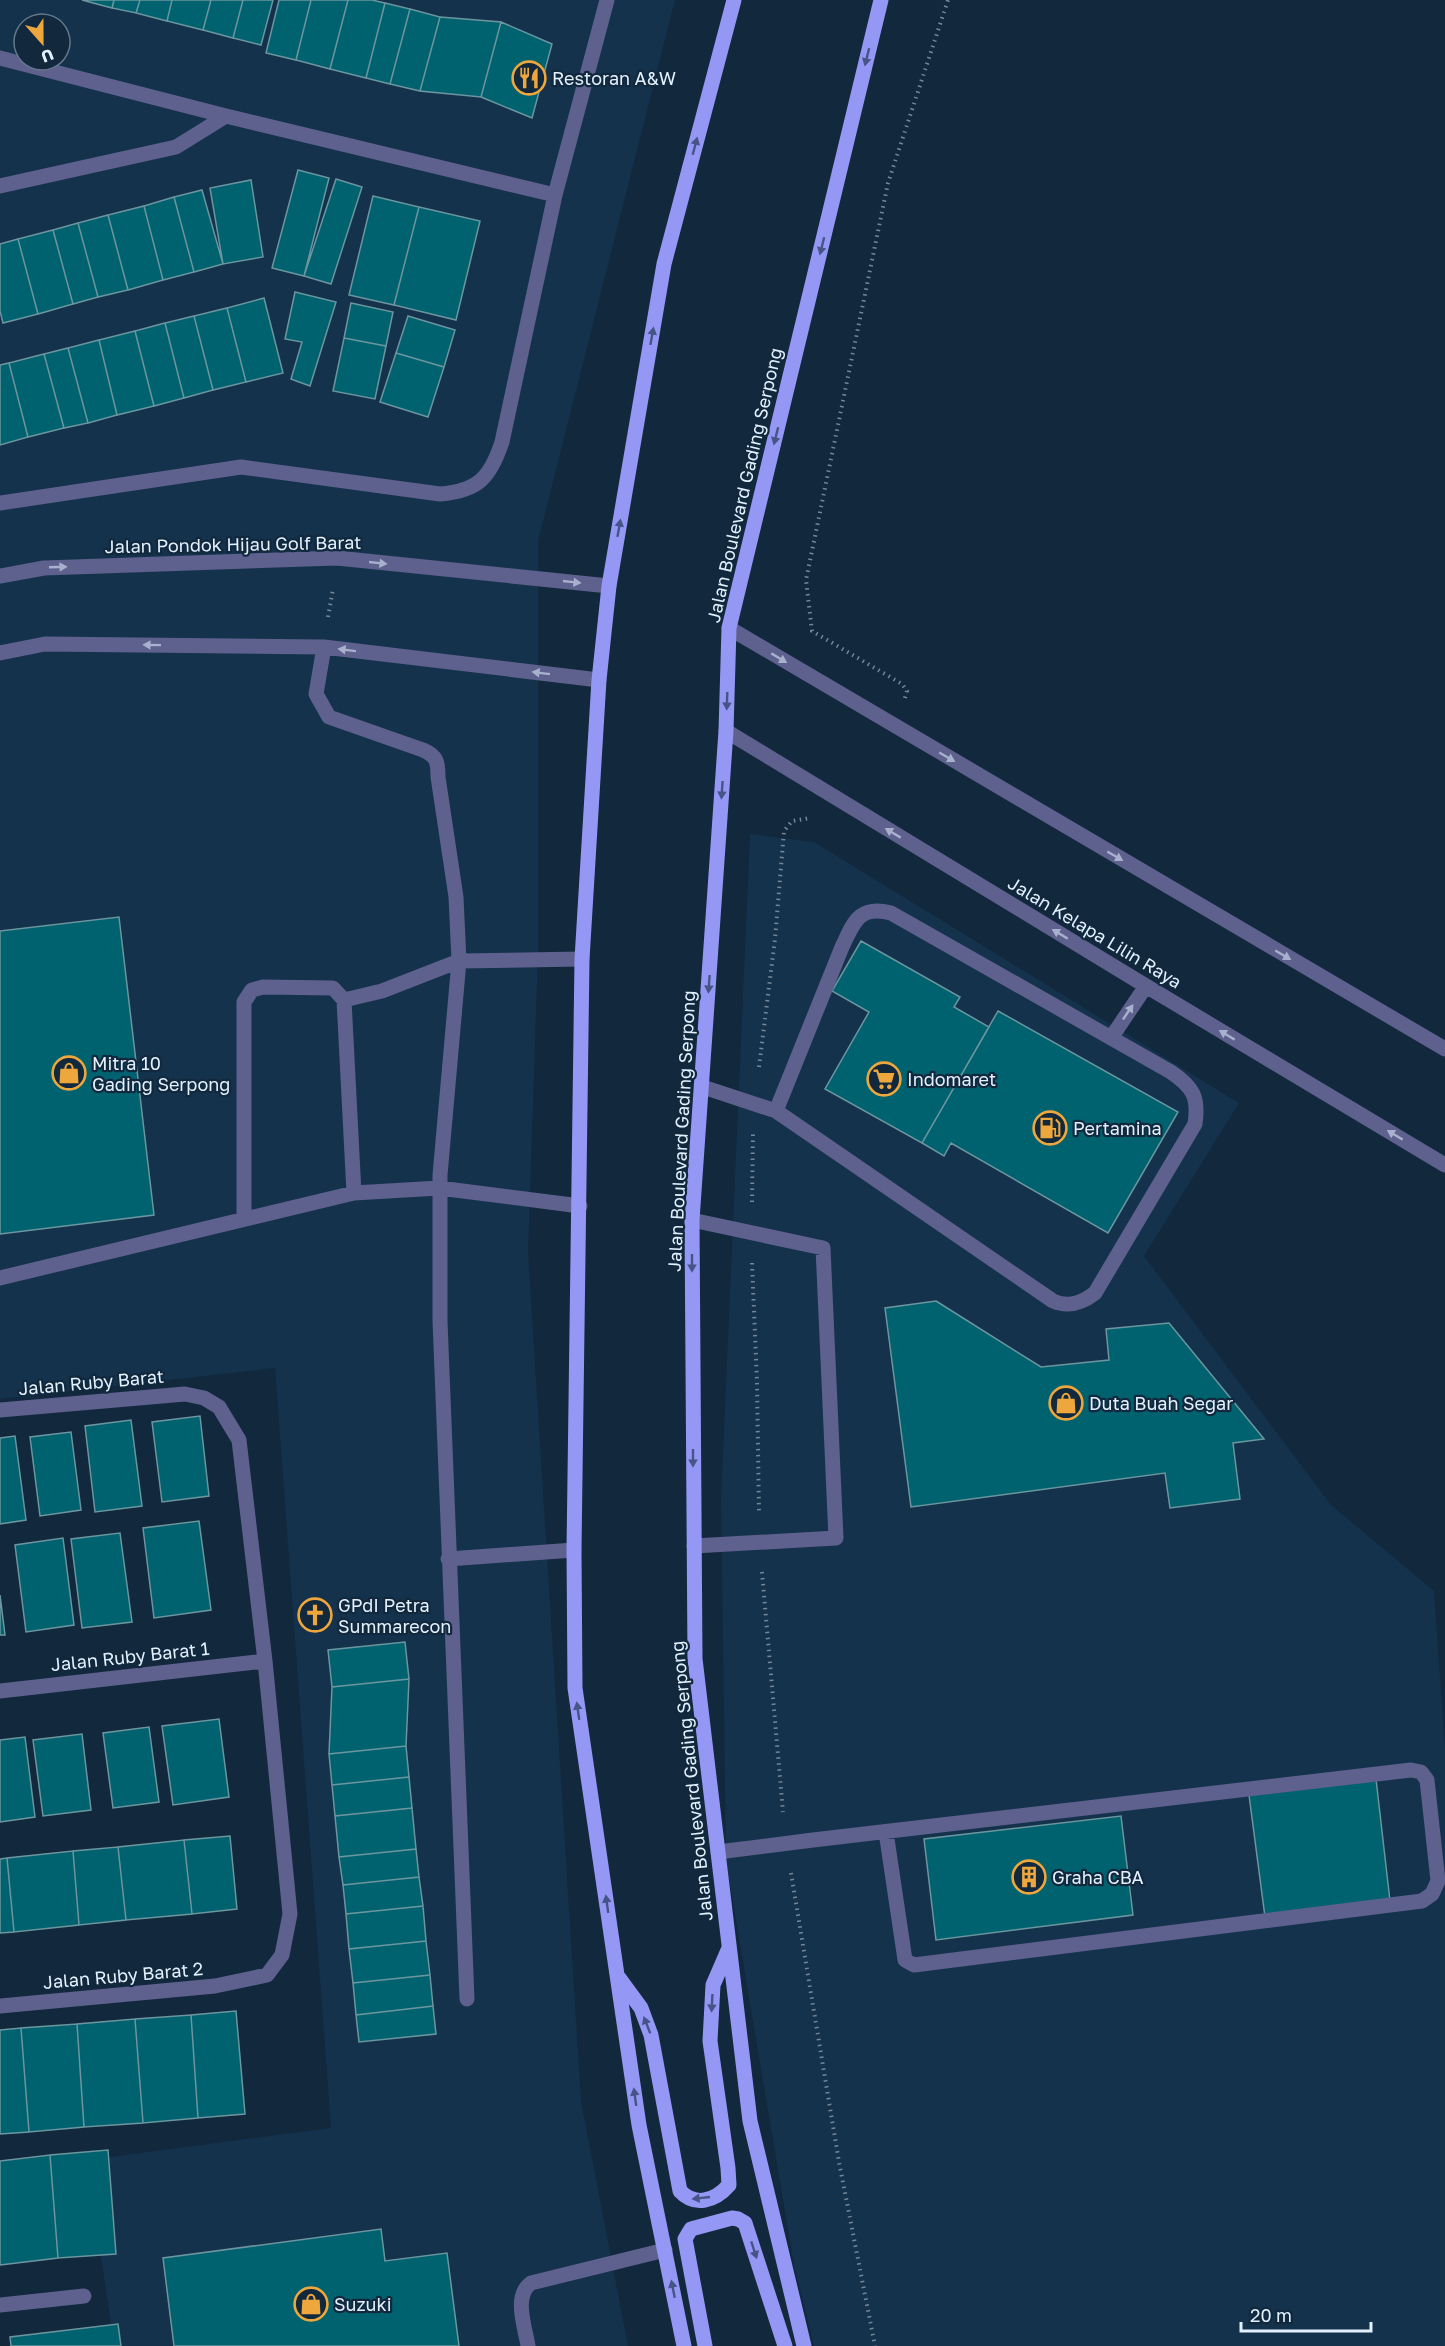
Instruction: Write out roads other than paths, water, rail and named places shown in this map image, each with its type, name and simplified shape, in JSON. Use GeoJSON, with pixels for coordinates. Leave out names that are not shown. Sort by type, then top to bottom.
{"type":"FeatureCollection","features":[{"type":"Feature","properties":{"kind":"main road"},"geometry":{"type":"LineString","coordinates":[[684,2346],[639,2125],[575,1688],[574,1550],[582,959],[599,680],[609,586],[664,264],[734,0]]}},
{"type":"Feature","properties":{"kind":"main road","name":"Jalan Boulevard Gading Serpong"},"geometry":{"type":"LineString","coordinates":[[804,2346],[750,2121],[695,1659],[692,1220],[726,731],[729,628],[881,0]]}},
{"type":"Feature","properties":{"kind":"main road"},"geometry":{"type":"LineString","coordinates":[[617,1975],[640,2008],[651,2035],[680,2191],[687,2199],[700,2201],[721,2195],[729,2185],[710,2041],[713,1985],[729,1948]]}},
{"type":"Feature","properties":{"kind":"main road"},"geometry":{"type":"LineString","coordinates":[[705,2346],[685,2239],[691,2229],[732,2218],[745,2223],[785,2346]]}},
{"type":"Feature","properties":{"kind":"street"},"geometry":{"type":"LineString","coordinates":[[0,503],[241,467],[440,494],[458,493],[483,481],[496,460],[502,442],[555,195],[607,0]]}},
{"type":"Feature","properties":{"kind":"street"},"geometry":{"type":"LineString","coordinates":[[0,58],[226,116],[555,195]]}},
{"type":"Feature","properties":{"kind":"street"},"geometry":{"type":"LineString","coordinates":[[0,186],[176,147],[226,116]]}},
{"type":"Feature","properties":{"kind":"street","name":"Jalan Pondok Hijau Golf Barat"},"geometry":{"type":"LineString","coordinates":[[0,576],[44,568],[337,558],[609,586]]}},
{"type":"Feature","properties":{"kind":"street"},"geometry":{"type":"LineString","coordinates":[[729,628],[1445,1049]]}},
{"type":"Feature","properties":{"kind":"street"},"geometry":{"type":"LineString","coordinates":[[0,653],[45,644],[324,647],[599,680]]}},
{"type":"Feature","properties":{"kind":"street"},"geometry":{"type":"LineString","coordinates":[[324,647],[316,694],[329,717],[433,754],[438,764],[456,897],[459,962],[439,1188],[440,1321],[467,2000]]}},
{"type":"Feature","properties":{"kind":"street","name":"Jalan Kelapa Lilin Raya"},"geometry":{"type":"LineString","coordinates":[[726,731],[1445,1165]]}},
{"type":"Feature","properties":{"kind":"street"},"geometry":{"type":"LineString","coordinates":[[703,1087],[776,1111],[1062,1305],[1084,1301],[1095,1293],[1196,1124],[1197,1103],[1185,1082],[891,913],[879,910],[862,914],[854,922],[842,946],[776,1111]]}},
{"type":"Feature","properties":{"kind":"street"},"geometry":{"type":"LineString","coordinates":[[344,1000],[382,991],[459,962],[582,959]]}},
{"type":"Feature","properties":{"kind":"street"},"geometry":{"type":"LineString","coordinates":[[1111,1038],[1146,986]]}},
{"type":"Feature","properties":{"kind":"street"},"geometry":{"type":"LineString","coordinates":[[244,1219],[244,1002],[252,990],[263,987],[333,988],[344,1000],[354,1193]]}},
{"type":"Feature","properties":{"kind":"street"},"geometry":{"type":"LineString","coordinates":[[0,1278],[354,1193],[439,1188],[579,1206]]}},
{"type":"Feature","properties":{"kind":"street"},"geometry":{"type":"LineString","coordinates":[[692,1220],[823,1248],[836,1538],[694,1546]]}},
{"type":"Feature","properties":{"kind":"street","name":"Jalan Ruby Barat"},"geometry":{"type":"LineString","coordinates":[[0,1410],[185,1394],[204,1398],[219,1407],[238,1440],[265,1660]]}},
{"type":"Feature","properties":{"kind":"street"},"geometry":{"type":"LineString","coordinates":[[448,1559],[574,1550]]}},
{"type":"Feature","properties":{"kind":"street","name":"Jalan Ruby Barat 1"},"geometry":{"type":"LineString","coordinates":[[0,1691],[265,1660]]}},
{"type":"Feature","properties":{"kind":"street","name":"Jalan Ruby Barat 2"},"geometry":{"type":"LineString","coordinates":[[0,2006],[215,1986],[267,1976],[282,1955],[290,1914],[265,1660]]}},
{"type":"Feature","properties":{"kind":"street"},"geometry":{"type":"LineString","coordinates":[[718,1852],[886,1832],[1411,1770],[1421,1772],[1427,1780],[1438,1881],[1432,1894],[1422,1900],[914,1965],[905,1960],[886,1832]]}},
{"type":"Feature","properties":{"kind":"street"},"geometry":{"type":"LineString","coordinates":[[528,2346],[521,2299],[526,2286],[665,2250]]}},
{"type":"Feature","properties":{"kind":"street"},"geometry":{"type":"LineString","coordinates":[[0,2305],[84,2295]]}},
{"type":"Feature","properties":{"kind":"place","name":"Restoran A&W"},"geometry":{"type":"Point","coordinates":[529,78]}},
{"type":"Feature","properties":{"kind":"place","name":"Mitra 10 Gading Serpong"},"geometry":{"type":"Point","coordinates":[69,1073]}},
{"type":"Feature","properties":{"kind":"place","name":"Indomaret"},"geometry":{"type":"Point","coordinates":[884,1079]}},
{"type":"Feature","properties":{"kind":"place","name":"Pertamina"},"geometry":{"type":"Point","coordinates":[1050,1128]}},
{"type":"Feature","properties":{"kind":"place","name":"Duta Buah Segar"},"geometry":{"type":"Point","coordinates":[1066,1403]}},
{"type":"Feature","properties":{"kind":"place","name":"GPdI Petra Summarecon"},"geometry":{"type":"Point","coordinates":[315,1615]}},
{"type":"Feature","properties":{"kind":"place","name":"Graha CBA"},"geometry":{"type":"Point","coordinates":[1029,1877]}},
{"type":"Feature","properties":{"kind":"place","name":"Suzuki"},"geometry":{"type":"Point","coordinates":[311,2304]}}]}
